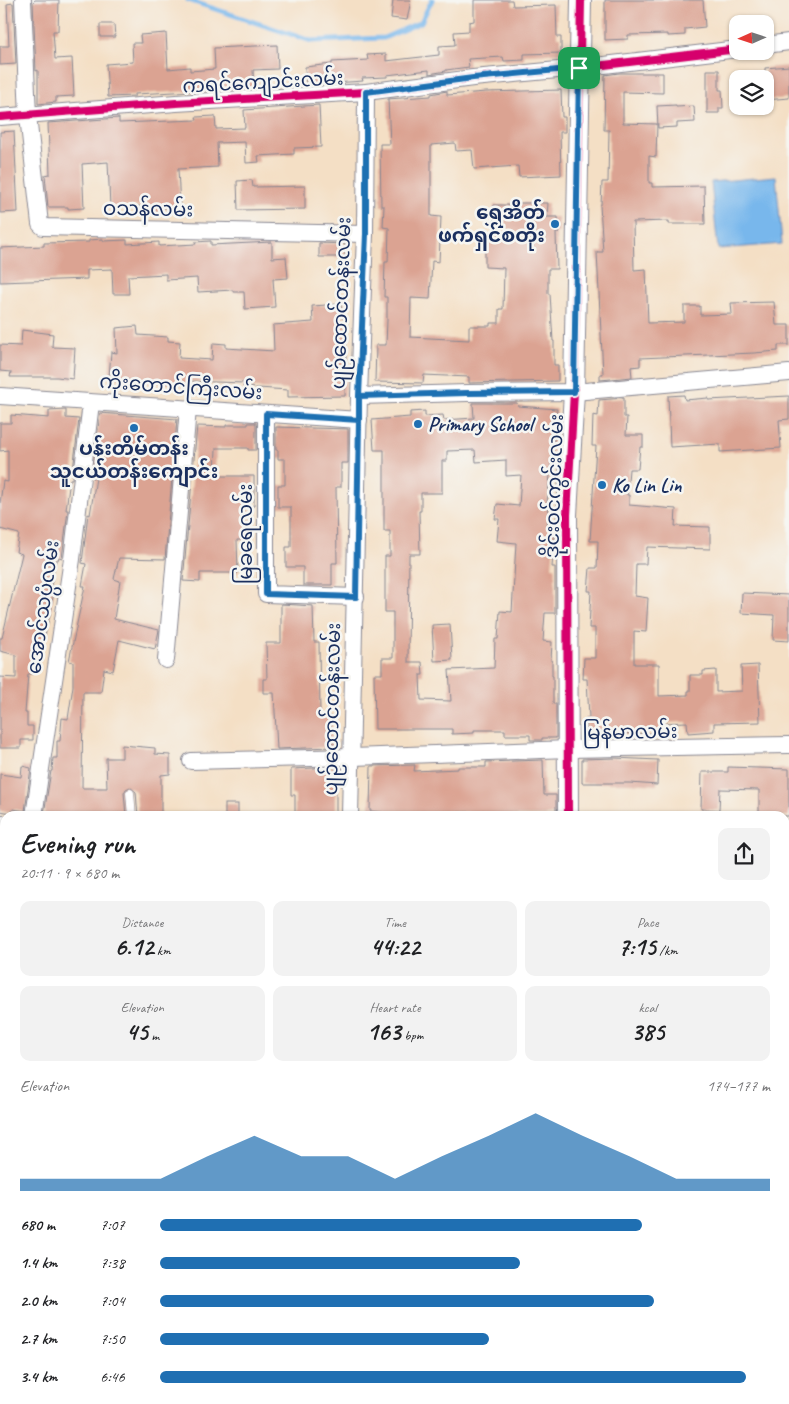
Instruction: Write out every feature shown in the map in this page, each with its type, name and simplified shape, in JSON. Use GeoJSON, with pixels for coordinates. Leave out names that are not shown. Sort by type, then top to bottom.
{"type":"FeatureCollection","features":[{"type":"Feature","properties":{"kind":"street"},"geometry":{"type":"LineString","coordinates":[[23,0],[28,116]]}},
{"type":"Feature","properties":{"kind":"street","name":"ဒိုင်းဝင်ကွင်းလမ်း"},"geometry":{"type":"LineString","coordinates":[[568,811],[567,515],[574,392],[580,0]]}},
{"type":"Feature","properties":{"kind":"street"},"geometry":{"type":"LineString","coordinates":[[774,44],[789,42]]}},
{"type":"Feature","properties":{"kind":"street","name":"ကရင်ကျောင်းလမ်း"},"geometry":{"type":"LineString","coordinates":[[0,117],[366,92],[473,78],[579,68],[729,50]]}},
{"type":"Feature","properties":{"kind":"street","name":"ပျဉ်ထောင်တန်းလမ်း"},"geometry":{"type":"LineString","coordinates":[[350,811],[359,396],[366,234],[366,92]]}},
{"type":"Feature","properties":{"kind":"street","name":"ဝသန်လမ်း"},"geometry":{"type":"LineString","coordinates":[[28,116],[40,224],[43,227],[366,234]]}},
{"type":"Feature","properties":{"kind":"street"},"geometry":{"type":"LineString","coordinates":[[359,396],[574,392],[789,373]]}},
{"type":"Feature","properties":{"kind":"street","name":"ကိုးတောင်ကြီးလမ်း"},"geometry":{"type":"LineString","coordinates":[[0,396],[359,420]]}},
{"type":"Feature","properties":{"kind":"street","name":"အောင်သပ္ပံလမ်း"},"geometry":{"type":"LineString","coordinates":[[35,811],[72,558],[91,403]]}},
{"type":"Feature","properties":{"kind":"street"},"geometry":{"type":"LineString","coordinates":[[166,660],[188,409]]}},
{"type":"Feature","properties":{"kind":"street","name":"မြခရေလမ်း"},"geometry":{"type":"LineString","coordinates":[[266,414],[266,594],[356,597]]}},
{"type":"Feature","properties":{"kind":"street","name":"မြန်မာလမ်း"},"geometry":{"type":"LineString","coordinates":[[191,761],[568,749],[789,745]]}},
{"type":"Feature","properties":{"kind":"lane"},"geometry":{"type":"LineString","coordinates":[[130,793],[132,811]]}},
{"type":"Feature","properties":{"kind":"water"},"geometry":{"type":"Polygon","coordinates":[[[776,176],[782,244],[718,249],[711,182],[776,176]]]}},
{"type":"Feature","properties":{"kind":"building"},"geometry":{"type":"Polygon","coordinates":[[[35,0],[59,0],[58,31],[53,31],[55,59],[72,58],[74,96],[56,97],[56,102],[38,104],[38,70],[36,71],[33,2],[35,0]]]}},
{"type":"Feature","properties":{"kind":"building"},"geometry":{"type":"Polygon","coordinates":[[[393,0],[411,0],[407,20],[391,18],[393,0]]]}},
{"type":"Feature","properties":{"kind":"building"},"geometry":{"type":"Polygon","coordinates":[[[474,0],[512,0],[513,6],[556,5],[557,37],[561,37],[561,53],[524,54],[524,60],[504,61],[503,57],[468,59],[469,67],[429,74],[429,70],[387,75],[387,77],[362,78],[363,81],[306,85],[305,67],[332,64],[332,62],[368,60],[367,55],[386,54],[386,61],[439,55],[439,46],[455,45],[454,32],[469,31],[469,22],[474,21],[474,0]]]}},
{"type":"Feature","properties":{"kind":"building"},"geometry":{"type":"Polygon","coordinates":[[[605,0],[703,0],[705,27],[685,29],[685,35],[628,35],[628,39],[605,40],[605,0]]]}},
{"type":"Feature","properties":{"kind":"building"},"geometry":{"type":"Polygon","coordinates":[[[13,3],[16,64],[0,65],[0,46],[9,46],[7,4],[13,3]]]}},
{"type":"Feature","properties":{"kind":"building"},"geometry":{"type":"Polygon","coordinates":[[[100,24],[114,24],[115,37],[100,37],[100,24]]]}},
{"type":"Feature","properties":{"kind":"building"},"geometry":{"type":"Polygon","coordinates":[[[166,33],[168,69],[190,67],[190,71],[215,69],[214,48],[277,45],[278,69],[253,70],[254,88],[108,97],[106,64],[133,62],[132,43],[141,43],[140,35],[166,33]]]}},
{"type":"Feature","properties":{"kind":"building"},"geometry":{"type":"Polygon","coordinates":[[[789,66],[789,98],[774,99],[774,70],[765,70],[765,68],[789,66]]]}},
{"type":"Feature","properties":{"kind":"building"},"geometry":{"type":"Polygon","coordinates":[[[707,70],[719,70],[719,90],[722,90],[723,108],[719,108],[719,113],[707,113],[707,70]]]}},
{"type":"Feature","properties":{"kind":"building"},"geometry":{"type":"Polygon","coordinates":[[[619,73],[663,73],[663,93],[623,92],[623,123],[657,124],[656,157],[649,156],[649,183],[652,183],[652,187],[704,186],[705,224],[669,224],[669,221],[633,222],[634,270],[646,269],[648,323],[684,322],[684,306],[700,306],[700,315],[732,314],[731,303],[774,302],[776,325],[789,325],[789,345],[778,345],[778,351],[640,358],[640,366],[631,367],[632,377],[600,380],[600,374],[603,374],[597,252],[603,252],[600,205],[602,182],[608,182],[609,130],[604,130],[605,75],[619,73]]]}},
{"type":"Feature","properties":{"kind":"building"},"geometry":{"type":"Polygon","coordinates":[[[561,90],[562,117],[565,117],[565,132],[560,132],[561,175],[519,177],[518,166],[474,169],[472,150],[456,151],[455,143],[431,145],[431,216],[441,217],[439,262],[432,261],[430,299],[411,298],[410,337],[469,340],[469,326],[490,326],[490,323],[499,323],[499,309],[503,309],[504,268],[485,267],[485,240],[494,240],[494,205],[548,203],[547,217],[558,217],[559,233],[556,233],[557,269],[548,269],[548,294],[550,294],[554,341],[554,365],[558,365],[558,381],[469,383],[469,377],[424,375],[423,383],[375,382],[376,345],[386,345],[387,297],[384,297],[385,262],[388,262],[389,228],[383,227],[384,206],[381,206],[380,144],[390,144],[388,99],[431,96],[431,94],[447,91],[447,95],[561,90]]]}},
{"type":"Feature","properties":{"kind":"building"},"geometry":{"type":"Polygon","coordinates":[[[319,105],[321,147],[294,148],[294,154],[258,156],[259,162],[246,163],[245,142],[217,143],[218,167],[178,169],[180,207],[160,208],[160,212],[144,213],[144,206],[110,207],[108,162],[82,164],[84,208],[48,207],[45,175],[50,174],[48,123],[119,118],[119,123],[197,120],[196,117],[215,116],[216,129],[245,128],[244,110],[319,105]]]}},
{"type":"Feature","properties":{"kind":"building"},"geometry":{"type":"Polygon","coordinates":[[[676,105],[676,107],[694,106],[695,122],[677,123],[677,127],[658,128],[657,106],[676,105]]]}},
{"type":"Feature","properties":{"kind":"building"},"geometry":{"type":"Polygon","coordinates":[[[14,131],[18,212],[0,213],[0,132],[14,131]]]}},
{"type":"Feature","properties":{"kind":"building"},"geometry":{"type":"Polygon","coordinates":[[[252,180],[253,187],[305,186],[305,209],[238,210],[237,181],[252,180]]]}},
{"type":"Feature","properties":{"kind":"building"},"geometry":{"type":"Polygon","coordinates":[[[103,239],[103,241],[127,240],[127,244],[159,242],[159,246],[196,244],[195,242],[211,241],[211,245],[272,242],[272,258],[286,257],[288,278],[273,279],[275,307],[245,309],[244,292],[233,292],[233,290],[198,292],[197,278],[166,280],[166,274],[128,276],[129,294],[113,294],[112,269],[87,270],[87,279],[0,282],[0,248],[44,246],[44,243],[89,242],[89,240],[103,239]]]}},
{"type":"Feature","properties":{"kind":"building"},"geometry":{"type":"Polygon","coordinates":[[[319,243],[345,244],[345,257],[319,257],[319,243]]]}},
{"type":"Feature","properties":{"kind":"building"},"geometry":{"type":"Polygon","coordinates":[[[341,304],[342,318],[347,318],[345,396],[288,397],[288,390],[243,387],[244,383],[188,381],[188,384],[129,382],[129,380],[109,378],[111,352],[117,353],[116,328],[137,326],[138,335],[168,337],[168,341],[180,342],[179,358],[212,360],[213,343],[226,344],[226,348],[274,351],[273,325],[313,322],[312,306],[341,304]]]}},
{"type":"Feature","properties":{"kind":"building"},"geometry":{"type":"Polygon","coordinates":[[[22,330],[53,334],[52,347],[75,348],[73,379],[10,377],[11,372],[0,371],[0,345],[21,346],[22,330]]]}},
{"type":"Feature","properties":{"kind":"building"},"geometry":{"type":"Polygon","coordinates":[[[684,395],[685,400],[789,396],[789,419],[779,420],[781,448],[720,452],[720,444],[670,447],[668,396],[684,395]]]}},
{"type":"Feature","properties":{"kind":"building"},"geometry":{"type":"Polygon","coordinates":[[[624,398],[624,417],[627,417],[626,435],[643,435],[643,447],[640,447],[638,469],[629,469],[627,495],[629,495],[629,505],[676,509],[675,526],[710,527],[710,549],[647,547],[646,564],[636,564],[635,596],[648,598],[646,632],[634,631],[634,664],[659,664],[659,696],[688,695],[688,691],[690,691],[690,675],[703,675],[703,671],[716,670],[716,692],[742,691],[741,666],[758,665],[760,722],[714,723],[714,731],[688,733],[687,722],[660,723],[660,733],[614,734],[614,738],[587,739],[586,718],[589,718],[587,679],[583,679],[584,658],[595,658],[595,628],[589,628],[591,591],[588,591],[590,568],[597,568],[598,541],[590,541],[596,446],[592,446],[593,415],[598,416],[599,400],[624,398]]]}},
{"type":"Feature","properties":{"kind":"building"},"geometry":{"type":"Polygon","coordinates":[[[473,403],[517,403],[518,406],[557,409],[547,503],[549,503],[547,529],[555,530],[552,567],[555,567],[555,613],[545,613],[543,641],[552,642],[551,661],[553,704],[556,704],[556,738],[530,740],[530,735],[505,735],[505,730],[474,730],[474,733],[452,734],[452,729],[375,729],[374,674],[382,674],[382,658],[393,658],[393,612],[385,612],[385,556],[390,556],[390,531],[384,531],[384,450],[374,450],[372,420],[410,417],[410,412],[425,411],[425,416],[443,415],[444,420],[474,418],[473,403]],[[475,450],[447,451],[447,461],[442,461],[442,493],[421,493],[421,511],[419,511],[420,554],[409,554],[408,662],[422,662],[423,675],[420,675],[421,700],[451,701],[449,670],[494,668],[495,639],[498,639],[500,611],[512,612],[516,543],[497,541],[499,519],[495,519],[497,504],[519,506],[521,475],[506,476],[506,460],[476,462],[475,450]]]}},
{"type":"Feature","properties":{"kind":"building"},"geometry":{"type":"Polygon","coordinates":[[[66,410],[66,418],[79,419],[72,479],[70,479],[66,510],[68,510],[62,558],[59,557],[56,560],[50,591],[54,592],[52,607],[39,660],[33,659],[33,674],[28,674],[25,713],[27,713],[27,726],[33,726],[33,740],[21,740],[21,748],[0,748],[0,677],[16,678],[16,655],[0,651],[0,638],[2,638],[22,554],[16,552],[19,534],[0,529],[0,503],[3,481],[8,482],[8,450],[0,451],[0,423],[11,423],[11,415],[49,418],[49,411],[66,410]]]}},
{"type":"Feature","properties":{"kind":"building"},"geometry":{"type":"Polygon","coordinates":[[[100,413],[177,419],[165,559],[119,558],[114,579],[120,581],[114,619],[159,630],[155,649],[119,640],[113,671],[104,669],[101,692],[83,692],[82,788],[107,788],[106,758],[122,758],[122,745],[155,748],[155,754],[170,755],[170,774],[161,775],[161,811],[138,811],[136,792],[130,787],[124,793],[126,811],[44,811],[53,758],[57,758],[57,741],[60,741],[62,718],[68,719],[73,686],[73,662],[69,661],[85,586],[82,586],[86,564],[82,563],[88,514],[90,515],[96,478],[92,478],[100,413]]]}},
{"type":"Feature","properties":{"kind":"building"},"geometry":{"type":"Polygon","coordinates":[[[248,423],[256,423],[256,450],[248,450],[248,448],[216,448],[215,476],[254,476],[254,506],[250,506],[249,525],[246,525],[246,540],[237,540],[238,573],[200,573],[200,582],[183,581],[197,426],[226,427],[226,425],[248,425],[248,423]]]}},
{"type":"Feature","properties":{"kind":"building"},"geometry":{"type":"Polygon","coordinates":[[[276,427],[348,429],[348,463],[341,463],[341,487],[336,487],[337,563],[332,563],[332,585],[303,585],[303,567],[286,567],[286,547],[291,547],[291,507],[278,507],[278,485],[285,485],[285,459],[278,459],[276,427]]]}},
{"type":"Feature","properties":{"kind":"building"},"geometry":{"type":"Polygon","coordinates":[[[742,593],[789,595],[789,641],[773,640],[774,615],[741,613],[742,593]]]}},
{"type":"Feature","properties":{"kind":"building"},"geometry":{"type":"Polygon","coordinates":[[[281,604],[313,606],[314,642],[319,642],[320,716],[331,716],[333,747],[277,749],[274,693],[263,693],[263,679],[267,679],[266,643],[281,643],[281,604]]]}},
{"type":"Feature","properties":{"kind":"building"},"geometry":{"type":"Polygon","coordinates":[[[450,624],[452,660],[434,661],[432,625],[450,624]]]}},
{"type":"Feature","properties":{"kind":"building"},"geometry":{"type":"Polygon","coordinates":[[[582,759],[658,760],[657,785],[582,783],[582,759]]]}},
{"type":"Feature","properties":{"kind":"building"},"geometry":{"type":"Polygon","coordinates":[[[543,760],[544,795],[556,795],[556,811],[370,811],[371,766],[415,765],[414,771],[458,769],[458,767],[486,767],[486,762],[543,760]]]}},
{"type":"Feature","properties":{"kind":"building"},"geometry":{"type":"Polygon","coordinates":[[[22,766],[31,768],[25,811],[13,809],[12,811],[0,811],[0,774],[21,777],[22,766]]]}},
{"type":"Feature","properties":{"kind":"building"},"geometry":{"type":"Polygon","coordinates":[[[336,767],[336,811],[295,811],[295,795],[291,795],[291,769],[336,767]]]}},
{"type":"Feature","properties":{"kind":"building"},"geometry":{"type":"Polygon","coordinates":[[[728,767],[789,769],[789,811],[759,811],[759,790],[720,789],[719,810],[701,809],[702,772],[728,772],[728,767]]]}},
{"type":"Feature","properties":{"kind":"building"},"geometry":{"type":"Polygon","coordinates":[[[225,804],[238,804],[238,811],[225,811],[225,804]]]}},
{"type":"Feature","properties":{"kind":"waterway"},"geometry":{"type":"LineString","coordinates":[[188,0],[311,41],[384,38],[421,22],[432,0]]}},
{"type":"Feature","properties":{"kind":"cycle path"},"geometry":{"type":"LineString","coordinates":[[568,811],[567,515],[574,392],[581,0]]}},
{"type":"Feature","properties":{"kind":"cycle path"},"geometry":{"type":"LineString","coordinates":[[0,117],[176,103],[366,92],[473,78],[579,68],[729,50]]}},
{"type":"Feature","properties":{"kind":"place","name":"ရွှေအိတ် ဖက်ရှင်စတိုး"},"geometry":{"type":"Point","coordinates":[555,224]}},
{"type":"Feature","properties":{"kind":"place","name":"Primary School"},"geometry":{"type":"Point","coordinates":[418,424]}},
{"type":"Feature","properties":{"kind":"place","name":"ပန်းတိမ်တန်း သူငယ်တန်းကျောင်း"},"geometry":{"type":"Point","coordinates":[134,428]}},
{"type":"Feature","properties":{"kind":"place","name":"Ko Lin Lin"},"geometry":{"type":"Point","coordinates":[602,485]}},
{"type":"Feature","properties":{"kind":"route"},"geometry":{"type":"LineString","coordinates":[[579,68],[473,78],[366,92],[366,234],[359,396],[359,420],[266,414],[266,594],[356,597],[359,420],[359,396],[574,392],[579,68]]}}]}
